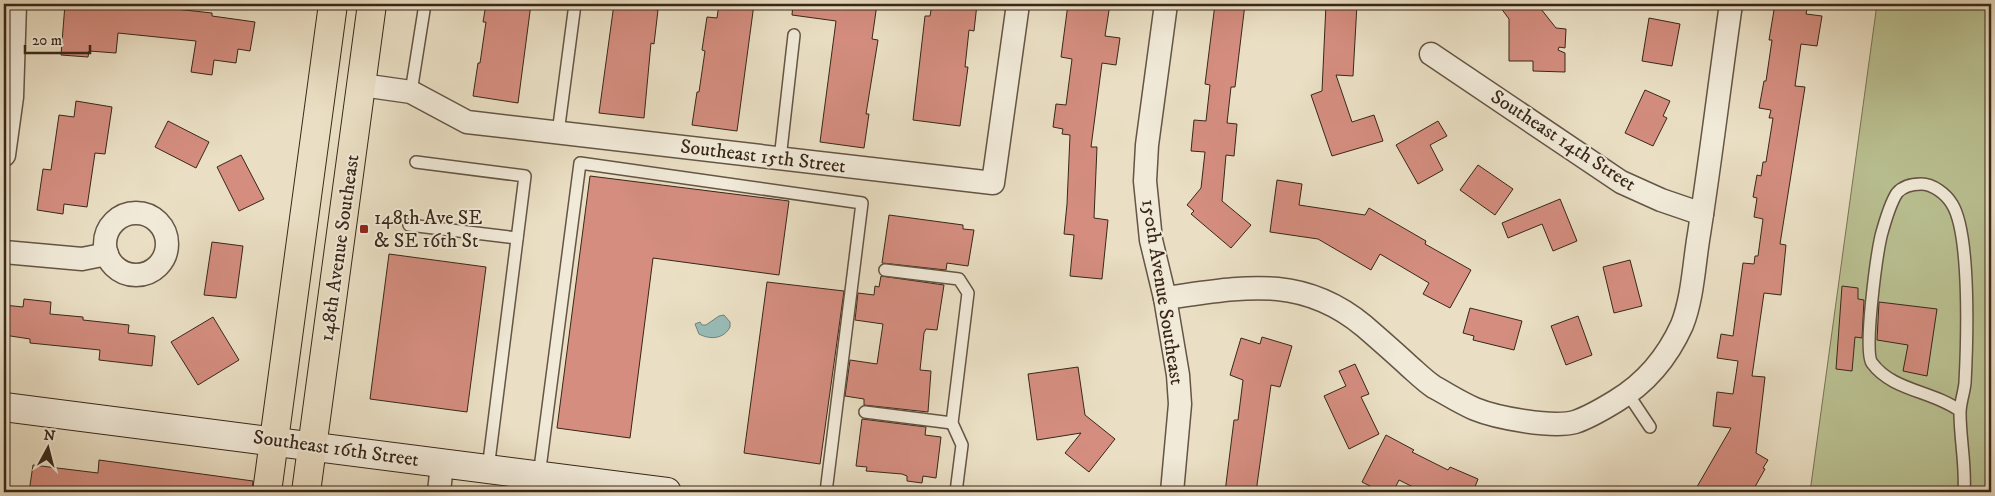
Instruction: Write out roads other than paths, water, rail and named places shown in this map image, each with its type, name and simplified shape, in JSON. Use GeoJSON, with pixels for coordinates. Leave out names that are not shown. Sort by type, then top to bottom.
{"type":"FeatureCollection","features":[{"type":"Feature","properties":{"kind":"main road","name":"148th Avenue Southeast"},"geometry":{"type":"LineString","coordinates":[[267,492],[334,4]]}},
{"type":"Feature","properties":{"kind":"main road","name":"148th Avenue Southeast"},"geometry":{"type":"LineString","coordinates":[[306,492],[372,4]]}},
{"type":"Feature","properties":{"kind":"street"},"geometry":{"type":"LineString","coordinates":[[4,155],[12,97],[15,4]]}},
{"type":"Feature","properties":{"kind":"street","name":"Southeast 15th Street"},"geometry":{"type":"LineString","coordinates":[[362,85],[411,92],[467,122],[993,183],[1018,4]]}},
{"type":"Feature","properties":{"kind":"street","name":"150th Avenue Southeast"},"geometry":{"type":"LineString","coordinates":[[1166,4],[1147,145],[1145,181],[1151,240],[1165,298],[1178,375],[1180,404],[1172,492]]}},
{"type":"Feature","properties":{"kind":"street"},"geometry":{"type":"LineString","coordinates":[[1165,298],[1248,287],[1278,288],[1300,292],[1354,318],[1430,384],[1475,409],[1545,424],[1572,423],[1591,416],[1628,394],[1653,372],[1670,348],[1682,323],[1689,300],[1702,214],[1730,4]]}},
{"type":"Feature","properties":{"kind":"street","name":"Southeast 14th Street"},"geometry":{"type":"LineString","coordinates":[[1431,54],[1621,182],[1661,200],[1702,214]]}},
{"type":"Feature","properties":{"kind":"street"},"geometry":{"type":"LineString","coordinates":[[4,252],[82,259],[107,254]]}},
{"type":"Feature","properties":{"kind":"street","name":"Southeast 16th Street"},"geometry":{"type":"LineString","coordinates":[[4,407],[488,469],[530,481],[667,492]]}},
{"type":"Feature","properties":{"kind":"street"},"geometry":{"type":"LineString","coordinates":[[439,492],[442,464]]}},
{"type":"Feature","properties":{"kind":"lane"},"geometry":{"type":"LineString","coordinates":[[411,92],[425,4]]}},
{"type":"Feature","properties":{"kind":"lane"},"geometry":{"type":"LineString","coordinates":[[558,133],[575,4]]}},
{"type":"Feature","properties":{"kind":"lane"},"geometry":{"type":"LineString","coordinates":[[780,159],[794,35]]}},
{"type":"Feature","properties":{"kind":"lane"},"geometry":{"type":"LineString","coordinates":[[416,162],[525,176],[488,469]]}},
{"type":"Feature","properties":{"kind":"lane"},"geometry":{"type":"LineString","coordinates":[[530,481],[580,162],[862,204],[826,492]]}},
{"type":"Feature","properties":{"kind":"lane"},"geometry":{"type":"LineString","coordinates":[[1960,411],[1949,403],[1913,390],[1883,374],[1870,362],[1872,304],[1881,236],[1898,193],[1906,187],[1915,184],[1928,184],[1941,192],[1952,203],[1962,236],[1966,303],[1964,384],[1960,411],[1964,492]]}},
{"type":"Feature","properties":{"kind":"lane"},"geometry":{"type":"LineString","coordinates":[[409,225],[517,238]]}},
{"type":"Feature","properties":{"kind":"lane"},"geometry":{"type":"LineString","coordinates":[[884,270],[959,279],[968,293],[952,423],[962,445],[956,492]]}},
{"type":"Feature","properties":{"kind":"lane"},"geometry":{"type":"LineString","coordinates":[[1628,394],[1650,427]]}},
{"type":"Feature","properties":{"kind":"lane"},"geometry":{"type":"LineString","coordinates":[[865,412],[952,423]]}},
{"type":"Feature","properties":{"kind":"water"},"geometry":{"type":"Polygon","coordinates":[[[724,315],[730,322],[730,327],[724,334],[712,338],[699,334],[695,324],[700,322],[702,325],[706,325],[719,316],[724,315]]]}},
{"type":"Feature","properties":{"kind":"place","name":"148th Ave SE & SE 16th St"},"geometry":{"type":"Point","coordinates":[364,229]}}]}
